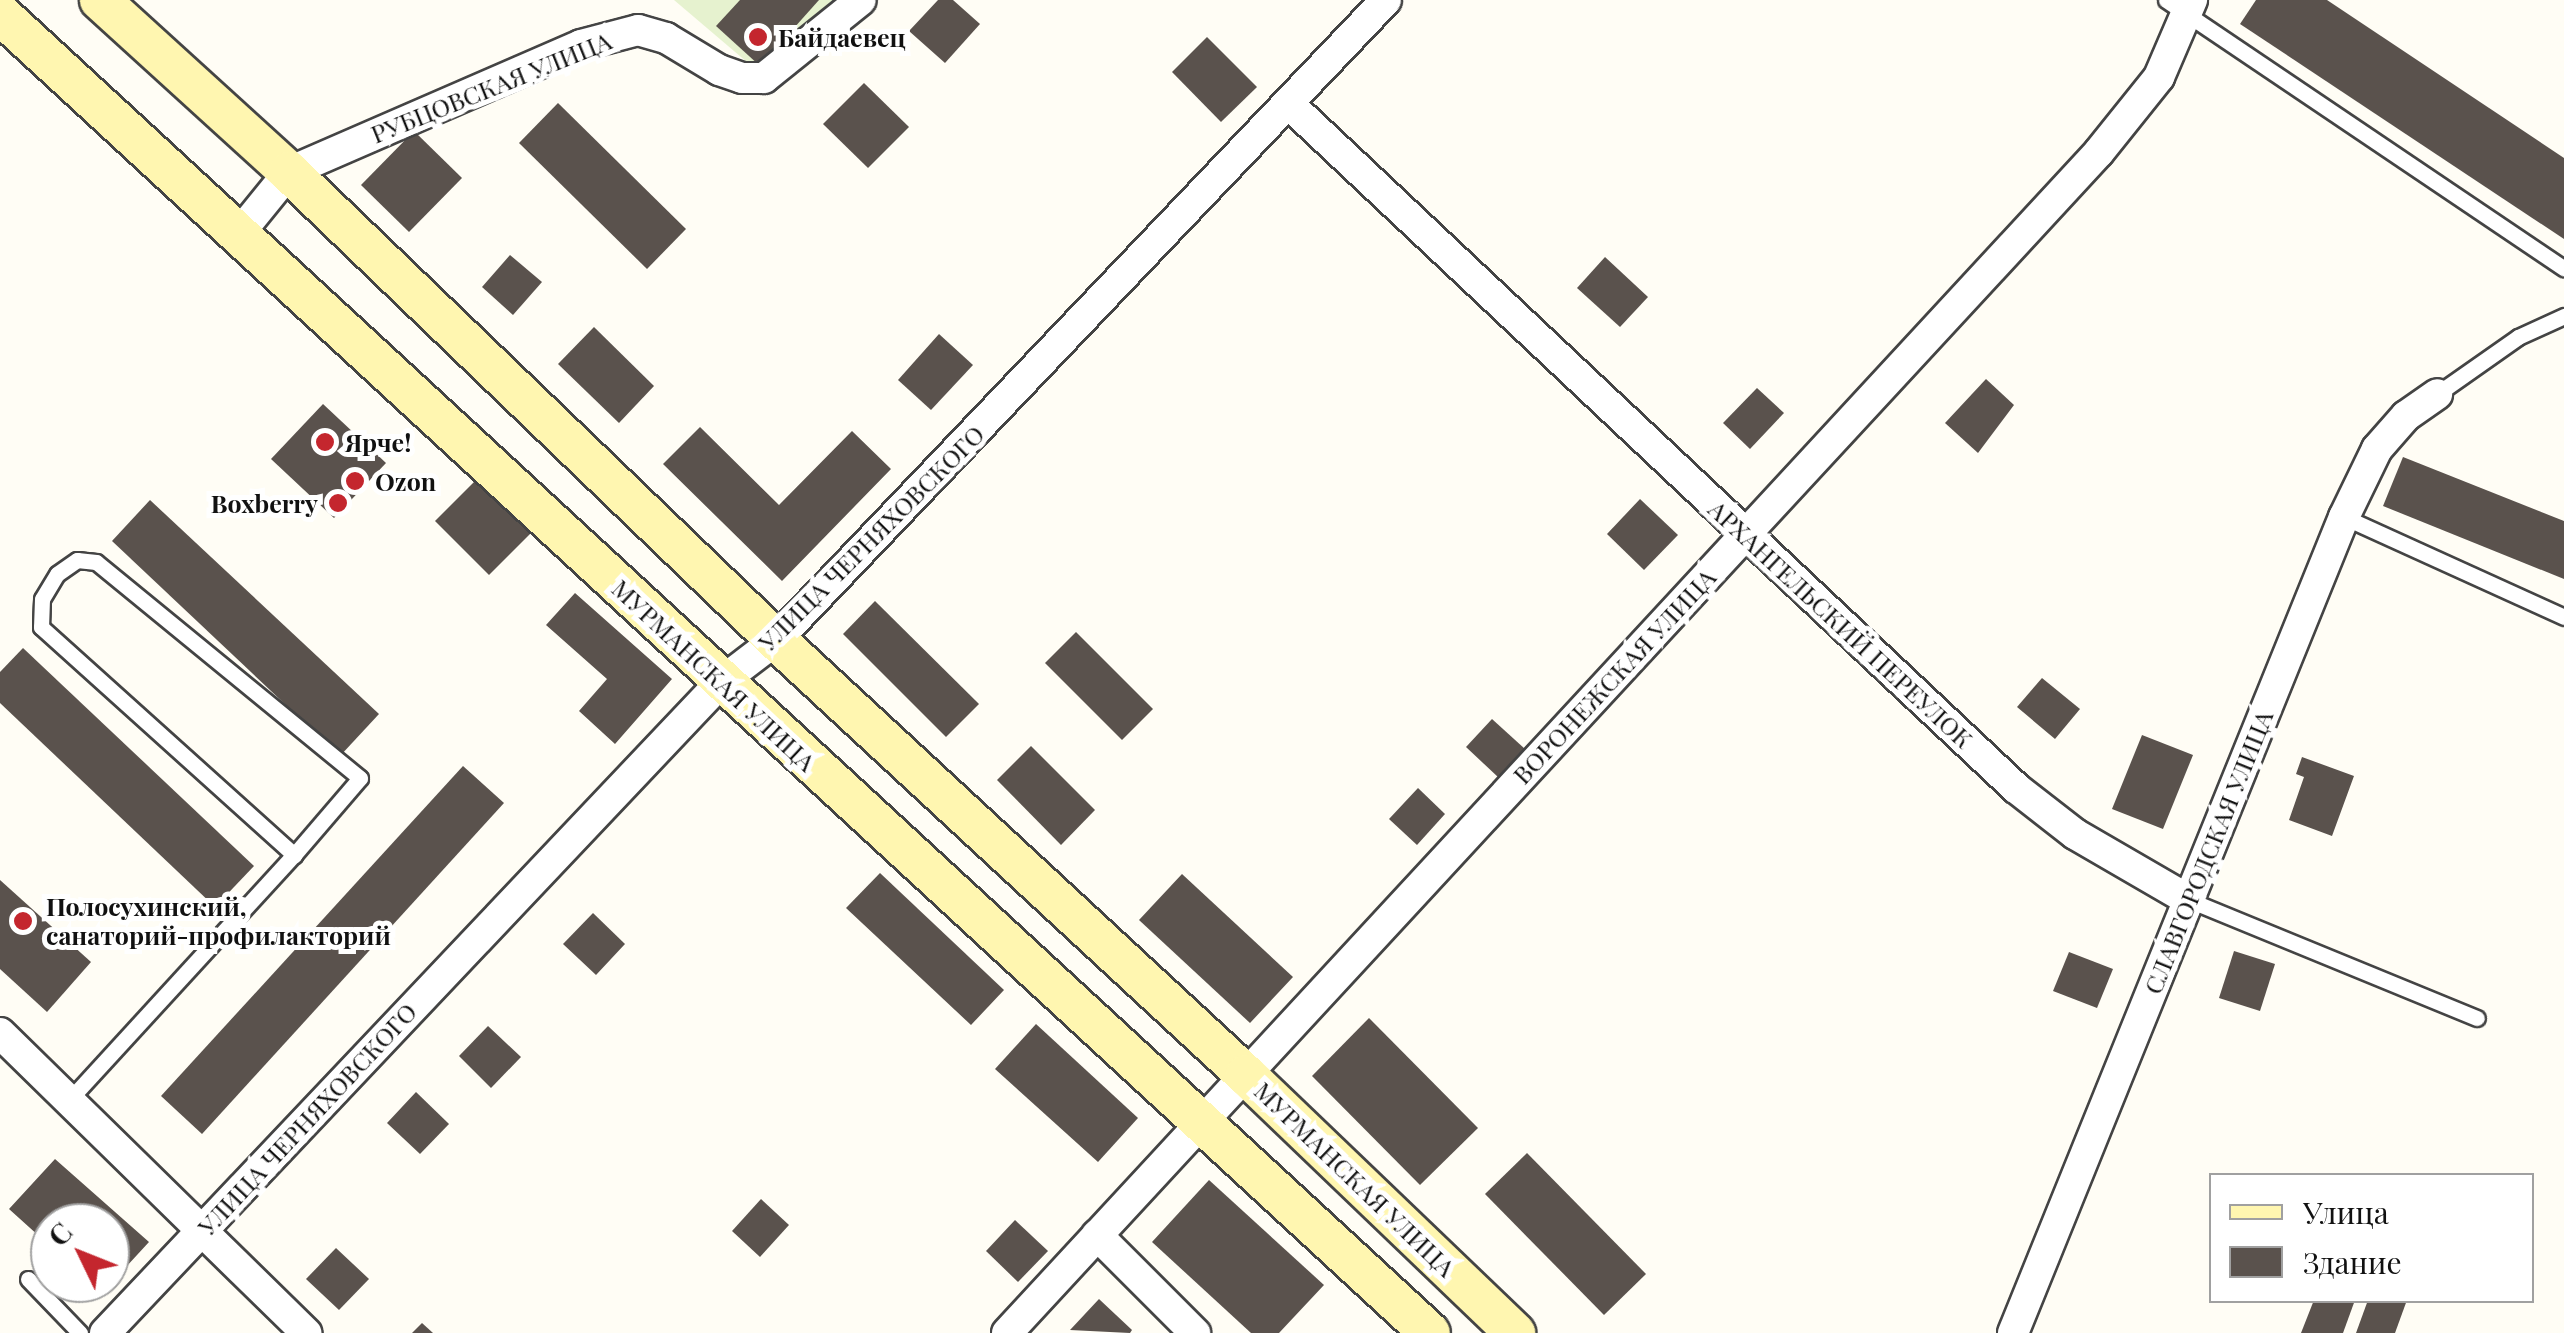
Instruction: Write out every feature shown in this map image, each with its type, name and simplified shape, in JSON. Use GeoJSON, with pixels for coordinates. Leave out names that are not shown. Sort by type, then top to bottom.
{"type":"FeatureCollection","features":[{"type":"Feature","properties":{"kind":"main road","name":"МУРМАНСКАЯ УЛИЦА"},"geometry":{"type":"LineString","coordinates":[[100,0],[290,172],[776,640],[1246,1075],[1515,1333]]}},
{"type":"Feature","properties":{"kind":"main road","name":"МУРМАНСКАЯ УЛИЦА"},"geometry":{"type":"LineString","coordinates":[[0,14],[1430,1333]]}},
{"type":"Feature","properties":{"kind":"street","name":"РУБЦОВСКАЯ УЛИЦА"},"geometry":{"type":"LineString","coordinates":[[237,236],[290,172],[545,60],[638,30],[666,38],[718,70],[742,78],[764,78],[861,0]]}},
{"type":"Feature","properties":{"kind":"street","name":"УЛИЦА ЧЕРНЯХОВСКОГО"},"geometry":{"type":"LineString","coordinates":[[105,1333],[721,682],[776,640],[1386,0]]}},
{"type":"Feature","properties":{"kind":"street","name":"ВОРОНЕЖСКАЯ УЛИЦА"},"geometry":{"type":"LineString","coordinates":[[1008,1333],[2099,152],[2159,77],[2180,4]]}},
{"type":"Feature","properties":{"kind":"street","name":"АРХАНГЕЛЬСКИЙ ПЕРЕУЛОК"},"geometry":{"type":"LineString","coordinates":[[1290,105],[2016,788],[2074,834],[2188,900]]}},
{"type":"Feature","properties":{"kind":"street","name":"СЛАВГОРОДСКАЯ УЛИЦА"},"geometry":{"type":"LineString","coordinates":[[2013,1333],[2344,517],[2377,450],[2406,416],[2438,394]]}},
{"type":"Feature","properties":{"kind":"street"},"geometry":{"type":"LineString","coordinates":[[0,1033],[71,1098],[200,1232],[306,1333]]}},
{"type":"Feature","properties":{"kind":"street"},"geometry":{"type":"LineString","coordinates":[[1098,1235],[1195,1333]]}},
{"type":"Feature","properties":{"kind":"lane"},"geometry":{"type":"LineString","coordinates":[[2180,4],[2564,268]]}},
{"type":"Feature","properties":{"kind":"lane"},"geometry":{"type":"LineString","coordinates":[[2438,394],[2518,337],[2564,316]]}},
{"type":"Feature","properties":{"kind":"lane"},"geometry":{"type":"LineString","coordinates":[[2344,517],[2564,617]]}},
{"type":"Feature","properties":{"kind":"lane"},"geometry":{"type":"LineString","coordinates":[[71,1098],[294,855],[360,778],[96,562],[77,560],[57,574],[42,599],[41,628],[294,855]]}},
{"type":"Feature","properties":{"kind":"lane","name":"АРХАНГЕЛЬСКИЙ ПЕРЕУЛОК"},"geometry":{"type":"LineString","coordinates":[[2188,900],[2477,1018]]}},
{"type":"Feature","properties":{"kind":"lane"},"geometry":{"type":"LineString","coordinates":[[28,1279],[80,1333]]}},
{"type":"Feature","properties":{"kind":"green space","name":"Байдаевец"},"geometry":{"type":"Polygon","coordinates":[[[674,0],[834,0],[761,74],[674,0]]]}},
{"type":"Feature","properties":{"kind":"building","name":"Байдаевец"},"geometry":{"type":"Polygon","coordinates":[[[740,0],[819,0],[760,66],[716,26],[740,0]]]}},
{"type":"Feature","properties":{"kind":"building"},"geometry":{"type":"Polygon","coordinates":[[[938,0],[953,0],[980,24],[945,63],[909,31],[938,0]]]}},
{"type":"Feature","properties":{"kind":"building"},"geometry":{"type":"Polygon","coordinates":[[[2256,0],[2327,0],[2564,158],[2564,239],[2240,24],[2256,0]]]}},
{"type":"Feature","properties":{"kind":"building"},"geometry":{"type":"Polygon","coordinates":[[[1207,37],[1257,87],[1221,122],[1172,72],[1207,37]]]}},
{"type":"Feature","properties":{"kind":"building"},"geometry":{"type":"Polygon","coordinates":[[[864,83],[909,127],[868,168],[823,124],[864,83]]]}},
{"type":"Feature","properties":{"kind":"building"},"geometry":{"type":"Polygon","coordinates":[[[558,103],[686,229],[647,269],[519,143],[558,103]]]}},
{"type":"Feature","properties":{"kind":"building"},"geometry":{"type":"Polygon","coordinates":[[[414,131],[462,178],[409,232],[361,185],[414,131]]]}},
{"type":"Feature","properties":{"kind":"building"},"geometry":{"type":"Polygon","coordinates":[[[510,255],[542,282],[513,315],[482,287],[510,255]]]}},
{"type":"Feature","properties":{"kind":"building"},"geometry":{"type":"Polygon","coordinates":[[[1605,257],[1648,297],[1620,327],[1577,288],[1605,257]]]}},
{"type":"Feature","properties":{"kind":"building"},"geometry":{"type":"Polygon","coordinates":[[[594,327],[654,386],[619,423],[558,364],[594,327]]]}},
{"type":"Feature","properties":{"kind":"building"},"geometry":{"type":"Polygon","coordinates":[[[939,334],[973,365],[931,410],[898,380],[939,334]]]}},
{"type":"Feature","properties":{"kind":"building"},"geometry":{"type":"Polygon","coordinates":[[[1986,379],[2014,405],[1978,453],[1945,423],[1986,379]]]}},
{"type":"Feature","properties":{"kind":"building"},"geometry":{"type":"Polygon","coordinates":[[[1757,388],[1784,413],[1750,449],[1723,423],[1757,388]]]}},
{"type":"Feature","properties":{"kind":"building"},"geometry":{"type":"Polygon","coordinates":[[[323,404],[386,463],[334,518],[271,459],[323,404]]]}},
{"type":"Feature","properties":{"kind":"building"},"geometry":{"type":"Polygon","coordinates":[[[700,427],[779,505],[852,431],[891,469],[782,581],[663,464],[700,427]]]}},
{"type":"Feature","properties":{"kind":"building"},"geometry":{"type":"Polygon","coordinates":[[[2403,457],[2564,521],[2564,579],[2383,506],[2403,457]]]}},
{"type":"Feature","properties":{"kind":"building"},"geometry":{"type":"Polygon","coordinates":[[[478,478],[532,532],[489,575],[435,521],[478,478]]]}},
{"type":"Feature","properties":{"kind":"building"},"geometry":{"type":"Polygon","coordinates":[[[1640,499],[1678,535],[1644,570],[1607,534],[1640,499]]]}},
{"type":"Feature","properties":{"kind":"building"},"geometry":{"type":"Polygon","coordinates":[[[150,500],[379,714],[340,756],[112,541],[150,500]]]}},
{"type":"Feature","properties":{"kind":"building"},"geometry":{"type":"Polygon","coordinates":[[[575,593],[672,679],[615,744],[579,711],[607,679],[546,625],[575,593]]]}},
{"type":"Feature","properties":{"kind":"building"},"geometry":{"type":"Polygon","coordinates":[[[875,601],[979,704],[946,737],[843,634],[875,601]]]}},
{"type":"Feature","properties":{"kind":"building"},"geometry":{"type":"Polygon","coordinates":[[[1076,632],[1153,709],[1122,740],[1045,663],[1076,632]]]}},
{"type":"Feature","properties":{"kind":"building"},"geometry":{"type":"Polygon","coordinates":[[[23,648],[254,866],[215,907],[0,703],[0,672],[23,648]]]}},
{"type":"Feature","properties":{"kind":"building"},"geometry":{"type":"Polygon","coordinates":[[[2042,678],[2080,709],[2055,739],[2017,707],[2042,678]]]}},
{"type":"Feature","properties":{"kind":"building"},"geometry":{"type":"Polygon","coordinates":[[[1492,719],[1525,749],[1499,778],[1466,747],[1492,719]]]}},
{"type":"Feature","properties":{"kind":"building"},"geometry":{"type":"Polygon","coordinates":[[[2142,735],[2193,755],[2163,829],[2112,809],[2142,735]]]}},
{"type":"Feature","properties":{"kind":"building"},"geometry":{"type":"Polygon","coordinates":[[[1031,746],[1095,810],[1061,845],[997,780],[1031,746]]]}},
{"type":"Feature","properties":{"kind":"building"},"geometry":{"type":"Polygon","coordinates":[[[2302,757],[2354,776],[2332,836],[2289,820],[2304,777],[2296,774],[2302,757]]]}},
{"type":"Feature","properties":{"kind":"building"},"geometry":{"type":"Polygon","coordinates":[[[463,766],[504,803],[202,1134],[161,1096],[463,766]]]}},
{"type":"Feature","properties":{"kind":"building"},"geometry":{"type":"Polygon","coordinates":[[[1418,788],[1445,814],[1417,845],[1389,819],[1418,788]]]}},
{"type":"Feature","properties":{"kind":"building"},"geometry":{"type":"Polygon","coordinates":[[[880,873],[1004,990],[971,1025],[846,908],[880,873]]]}},
{"type":"Feature","properties":{"kind":"building"},"geometry":{"type":"Polygon","coordinates":[[[1182,874],[1293,977],[1250,1023],[1139,920],[1182,874]]]}},
{"type":"Feature","properties":{"kind":"building","name":"Полосухинский, санаторий-профилакторий"},"geometry":{"type":"Polygon","coordinates":[[[0,880],[91,962],[47,1012],[0,969],[0,880]]]}},
{"type":"Feature","properties":{"kind":"building"},"geometry":{"type":"Polygon","coordinates":[[[593,913],[625,944],[596,975],[563,944],[593,913]]]}},
{"type":"Feature","properties":{"kind":"building"},"geometry":{"type":"Polygon","coordinates":[[[2234,951],[2275,964],[2260,1011],[2219,998],[2234,951]]]}},
{"type":"Feature","properties":{"kind":"building"},"geometry":{"type":"Polygon","coordinates":[[[2069,952],[2113,969],[2097,1008],[2053,991],[2069,952]]]}},
{"type":"Feature","properties":{"kind":"building"},"geometry":{"type":"Polygon","coordinates":[[[1369,1018],[1478,1128],[1420,1185],[1312,1076],[1369,1018]]]}},
{"type":"Feature","properties":{"kind":"building"},"geometry":{"type":"Polygon","coordinates":[[[1036,1024],[1138,1118],[1098,1162],[995,1069],[1036,1024]]]}},
{"type":"Feature","properties":{"kind":"building"},"geometry":{"type":"Polygon","coordinates":[[[488,1026],[521,1057],[491,1088],[459,1056],[488,1026]]]}},
{"type":"Feature","properties":{"kind":"building"},"geometry":{"type":"Polygon","coordinates":[[[416,1092],[449,1124],[420,1154],[387,1123],[416,1092]]]}},
{"type":"Feature","properties":{"kind":"building"},"geometry":{"type":"Polygon","coordinates":[[[1527,1153],[1646,1274],[1604,1315],[1485,1194],[1527,1153]]]}},
{"type":"Feature","properties":{"kind":"building"},"geometry":{"type":"Polygon","coordinates":[[[55,1159],[105,1203],[30,1203],[30,1228],[9,1209],[55,1159]]]}},
{"type":"Feature","properties":{"kind":"building"},"geometry":{"type":"Polygon","coordinates":[[[1209,1180],[1324,1285],[1279,1333],[1251,1333],[1152,1242],[1209,1180]]]}},
{"type":"Feature","properties":{"kind":"building"},"geometry":{"type":"Polygon","coordinates":[[[761,1199],[789,1225],[760,1257],[732,1231],[761,1199]]]}},
{"type":"Feature","properties":{"kind":"building"},"geometry":{"type":"Polygon","coordinates":[[[1015,1220],[1048,1251],[1018,1282],[986,1251],[1015,1220]]]}},
{"type":"Feature","properties":{"kind":"building"},"geometry":{"type":"Polygon","coordinates":[[[130,1225],[149,1242],[130,1263],[130,1225]]]}},
{"type":"Feature","properties":{"kind":"building"},"geometry":{"type":"Polygon","coordinates":[[[336,1248],[369,1279],[339,1310],[306,1279],[336,1248]]]}},
{"type":"Feature","properties":{"kind":"building"},"geometry":{"type":"Polygon","coordinates":[[[1099,1299],[1132,1330],[1130,1333],[1070,1330],[1099,1299]]]}},
{"type":"Feature","properties":{"kind":"building"},"geometry":{"type":"Polygon","coordinates":[[[2313,1303],[2354,1303],[2343,1333],[2301,1333],[2313,1303]]]}},
{"type":"Feature","properties":{"kind":"building"},"geometry":{"type":"Polygon","coordinates":[[[2367,1303],[2406,1303],[2395,1333],[2356,1333],[2367,1303]]]}},
{"type":"Feature","properties":{"kind":"building"},"geometry":{"type":"Polygon","coordinates":[[[422,1323],[433,1333],[412,1333],[422,1323]]]}},
{"type":"Feature","properties":{"kind":"place","name":"Байдаевец"},"geometry":{"type":"Point","coordinates":[758,37]}},
{"type":"Feature","properties":{"kind":"place","name":"Ярче!"},"geometry":{"type":"Point","coordinates":[325,442]}},
{"type":"Feature","properties":{"kind":"place","name":"Ozon"},"geometry":{"type":"Point","coordinates":[355,481]}},
{"type":"Feature","properties":{"kind":"place","name":"Boxberry"},"geometry":{"type":"Point","coordinates":[338,503]}},
{"type":"Feature","properties":{"kind":"place","name":"Полосухинский, санаторий-профилакторий"},"geometry":{"type":"Point","coordinates":[23,921]}}]}
